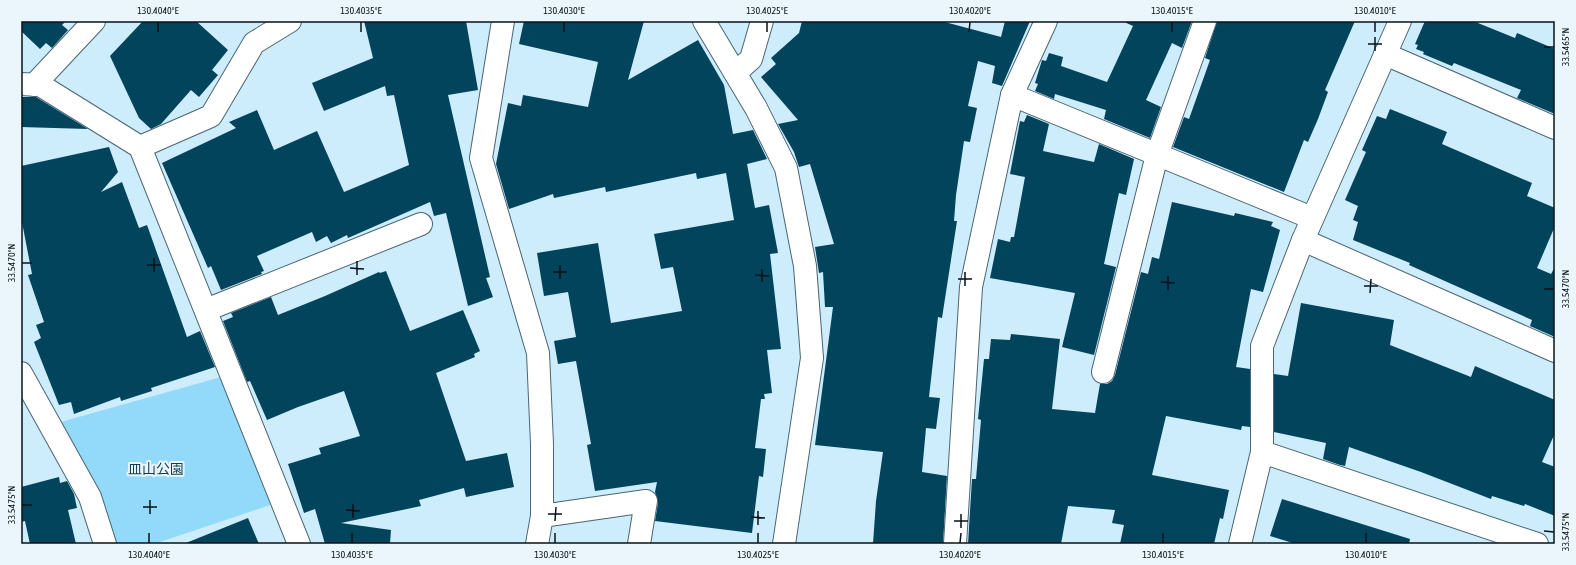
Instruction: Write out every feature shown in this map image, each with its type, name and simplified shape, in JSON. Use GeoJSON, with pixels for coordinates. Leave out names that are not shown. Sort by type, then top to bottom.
{"type":"FeatureCollection","features":[{"type":"Feature","properties":{"kind":"street"},"geometry":{"type":"LineString","coordinates":[[28,84],[94,21]]}},
{"type":"Feature","properties":{"kind":"street"},"geometry":{"type":"LineString","coordinates":[[140,147],[211,116],[254,43],[290,21]]}},
{"type":"Feature","properties":{"kind":"street"},"geometry":{"type":"LineString","coordinates":[[503,21],[481,158],[538,353],[542,444],[542,516],[537,544]]}},
{"type":"Feature","properties":{"kind":"street"},"geometry":{"type":"LineString","coordinates":[[704,21],[756,108],[786,168],[805,266],[812,358],[784,544]]}},
{"type":"Feature","properties":{"kind":"street"},"geometry":{"type":"LineString","coordinates":[[735,73],[751,59],[762,21]]}},
{"type":"Feature","properties":{"kind":"street"},"geometry":{"type":"LineString","coordinates":[[955,544],[971,287],[1012,95],[1046,21]]}},
{"type":"Feature","properties":{"kind":"street"},"geometry":{"type":"LineString","coordinates":[[1103,372],[1158,155],[1205,21]]}},
{"type":"Feature","properties":{"kind":"street"},"geometry":{"type":"LineString","coordinates":[[1240,544],[1262,452],[1262,346],[1312,218],[1400,21]]}},
{"type":"Feature","properties":{"kind":"street"},"geometry":{"type":"LineString","coordinates":[[1385,54],[1555,128]]}},
{"type":"Feature","properties":{"kind":"street"},"geometry":{"type":"LineString","coordinates":[[28,84],[40,85],[140,147],[299,544]]}},
{"type":"Feature","properties":{"kind":"street"},"geometry":{"type":"LineString","coordinates":[[1012,95],[1312,218]]}},
{"type":"Feature","properties":{"kind":"street"},"geometry":{"type":"LineString","coordinates":[[206,310],[420,224]]}},
{"type":"Feature","properties":{"kind":"street"},"geometry":{"type":"LineString","coordinates":[[1303,240],[1555,351]]}},
{"type":"Feature","properties":{"kind":"street"},"geometry":{"type":"LineString","coordinates":[[21,373],[90,497],[105,544]]}},
{"type":"Feature","properties":{"kind":"street"},"geometry":{"type":"LineString","coordinates":[[1262,452],[1537,544]]}},
{"type":"Feature","properties":{"kind":"street"},"geometry":{"type":"LineString","coordinates":[[542,516],[646,501],[639,544]]}},
{"type":"Feature","properties":{"kind":"green space","name":"皿山公園"},"geometry":{"type":"Polygon","coordinates":[[[232,374],[282,501],[154,544],[105,544],[50,425],[232,374]]]}},
{"type":"Feature","properties":{"kind":"building"},"geometry":{"type":"Polygon","coordinates":[[[21,21],[66,21],[62,25],[68,30],[52,48],[46,43],[40,49],[21,31],[21,21]]]}},
{"type":"Feature","properties":{"kind":"building"},"geometry":{"type":"Polygon","coordinates":[[[143,21],[196,21],[228,50],[212,70],[218,75],[199,97],[191,90],[161,124],[151,129],[139,118],[110,56],[143,21]]]}},
{"type":"Feature","properties":{"kind":"building"},"geometry":{"type":"Polygon","coordinates":[[[364,21],[466,21],[478,90],[448,95],[490,277],[486,278],[493,297],[468,306],[446,213],[434,216],[430,202],[348,238],[347,235],[331,243],[327,236],[316,242],[312,232],[257,256],[264,271],[261,272],[262,274],[221,290],[211,266],[208,268],[162,163],[236,128],[229,122],[257,110],[274,150],[317,131],[344,192],[409,165],[394,95],[387,96],[385,86],[324,111],[312,83],[373,58],[364,21]]]}},
{"type":"Feature","properties":{"kind":"building"},"geometry":{"type":"Polygon","coordinates":[[[524,21],[644,21],[628,80],[698,40],[724,85],[733,134],[753,130],[767,159],[747,164],[755,208],[769,205],[778,253],[770,254],[781,349],[767,350],[772,393],[764,394],[765,399],[761,399],[755,448],[766,449],[763,477],[759,476],[752,533],[655,521],[658,503],[655,492],[657,482],[595,491],[587,445],[591,444],[576,361],[558,364],[554,341],[576,337],[568,292],[544,296],[537,253],[598,243],[611,323],[682,311],[673,267],[661,269],[654,234],[734,220],[726,173],[697,179],[696,173],[606,192],[605,187],[554,198],[553,194],[509,209],[496,164],[508,103],[521,106],[523,95],[588,107],[598,62],[519,44],[524,21]]]}},
{"type":"Feature","properties":{"kind":"building"},"geometry":{"type":"Polygon","coordinates":[[[802,21],[941,21],[1001,37],[1005,21],[1030,21],[1002,86],[992,83],[995,66],[978,61],[968,106],[977,108],[970,142],[964,141],[956,195],[954,221],[957,221],[942,318],[938,317],[929,397],[940,398],[936,429],[926,428],[922,472],[947,476],[943,544],[873,544],[876,501],[883,452],[815,445],[833,307],[825,307],[823,272],[819,273],[815,247],[834,244],[810,164],[799,167],[794,152],[778,124],[798,120],[761,77],[776,64],[771,58],[799,33],[802,21]]]}},
{"type":"Feature","properties":{"kind":"building"},"geometry":{"type":"Polygon","coordinates":[[[1122,21],[1192,21],[1182,48],[1172,43],[1146,100],[1161,107],[1150,138],[1104,119],[1106,110],[1055,94],[1054,99],[1035,91],[1038,84],[1035,83],[1042,60],[1046,61],[1049,53],[1063,57],[1061,66],[1107,82],[1133,26],[1122,21]]]}},
{"type":"Feature","properties":{"kind":"building"},"geometry":{"type":"Polygon","coordinates":[[[1217,21],[1355,21],[1325,90],[1328,92],[1318,119],[1308,142],[1304,140],[1284,192],[1173,147],[1184,117],[1189,119],[1210,60],[1205,58],[1217,21]]]}},
{"type":"Feature","properties":{"kind":"building"},"geometry":{"type":"Polygon","coordinates":[[[1425,21],[1473,21],[1515,38],[1517,33],[1555,49],[1555,114],[1517,98],[1521,90],[1454,63],[1452,66],[1423,54],[1424,52],[1416,49],[1418,45],[1415,44],[1425,21]]]}},
{"type":"Feature","properties":{"kind":"building"},"geometry":{"type":"Polygon","coordinates":[[[21,97],[36,97],[88,129],[21,127],[21,97]]]}},
{"type":"Feature","properties":{"kind":"building"},"geometry":{"type":"Polygon","coordinates":[[[1390,109],[1447,132],[1442,144],[1532,183],[1527,196],[1555,208],[1555,226],[1537,268],[1551,274],[1555,267],[1555,337],[1530,326],[1532,320],[1409,265],[1410,263],[1353,240],[1358,222],[1353,220],[1358,206],[1345,200],[1366,152],[1362,150],[1377,116],[1386,119],[1390,109]]]}},
{"type":"Feature","properties":{"kind":"building"},"geometry":{"type":"Polygon","coordinates":[[[1027,115],[1049,124],[1043,151],[1094,162],[1099,144],[1134,159],[1126,195],[1119,193],[1104,264],[1116,267],[1094,355],[1062,347],[1075,293],[990,278],[998,239],[1010,242],[1011,237],[1014,237],[1025,177],[1010,174],[1020,121],[1024,122],[1027,115]]]}},
{"type":"Feature","properties":{"kind":"building"},"geometry":{"type":"Polygon","coordinates":[[[109,147],[118,172],[101,192],[122,182],[139,228],[147,225],[187,337],[200,331],[215,367],[151,388],[152,391],[121,401],[120,397],[74,414],[71,402],[59,405],[34,342],[41,338],[36,325],[44,322],[28,275],[32,274],[21,217],[21,166],[109,147]]]}},
{"type":"Feature","properties":{"kind":"building"},"geometry":{"type":"Polygon","coordinates":[[[1172,202],[1234,216],[1235,213],[1273,222],[1271,226],[1280,230],[1263,292],[1251,289],[1236,367],[1250,369],[1250,427],[1242,426],[1241,430],[1166,416],[1152,475],[1229,490],[1223,519],[1220,518],[1214,544],[1120,544],[1124,525],[1112,523],[1115,510],[1068,506],[1061,544],[968,544],[972,479],[976,479],[981,420],[978,419],[984,359],[989,359],[991,339],[1010,340],[1011,334],[1060,339],[1052,409],[1095,413],[1100,384],[1107,384],[1112,381],[1115,375],[1141,272],[1148,274],[1152,257],[1159,259],[1172,202]]]}},
{"type":"Feature","properties":{"kind":"building"},"geometry":{"type":"Polygon","coordinates":[[[386,271],[410,331],[463,310],[480,351],[474,354],[475,357],[436,373],[466,461],[507,453],[514,487],[466,497],[464,488],[419,500],[421,506],[341,523],[391,530],[390,544],[325,544],[315,509],[304,513],[288,464],[321,454],[319,448],[360,436],[344,391],[298,407],[267,420],[250,381],[247,382],[223,321],[233,317],[231,313],[271,297],[278,315],[379,272],[386,271]]]}},
{"type":"Feature","properties":{"kind":"building"},"geometry":{"type":"Polygon","coordinates":[[[1301,303],[1394,320],[1390,345],[1471,377],[1475,366],[1555,400],[1555,433],[1542,462],[1555,467],[1555,516],[1525,504],[1524,506],[1492,496],[1491,499],[1421,472],[1349,447],[1345,466],[1340,465],[1323,459],[1326,443],[1274,432],[1274,374],[1288,376],[1301,303]]]}},
{"type":"Feature","properties":{"kind":"building"},"geometry":{"type":"Polygon","coordinates":[[[59,477],[60,483],[67,481],[74,494],[77,508],[68,510],[76,544],[30,544],[25,521],[21,522],[21,487],[59,477]]]}},
{"type":"Feature","properties":{"kind":"building"},"geometry":{"type":"Polygon","coordinates":[[[1282,499],[1410,539],[1409,544],[1296,544],[1270,536],[1282,499]]]}},
{"type":"Feature","properties":{"kind":"building"},"geometry":{"type":"Polygon","coordinates":[[[248,518],[259,544],[186,544],[186,543],[248,518]]]}}]}
